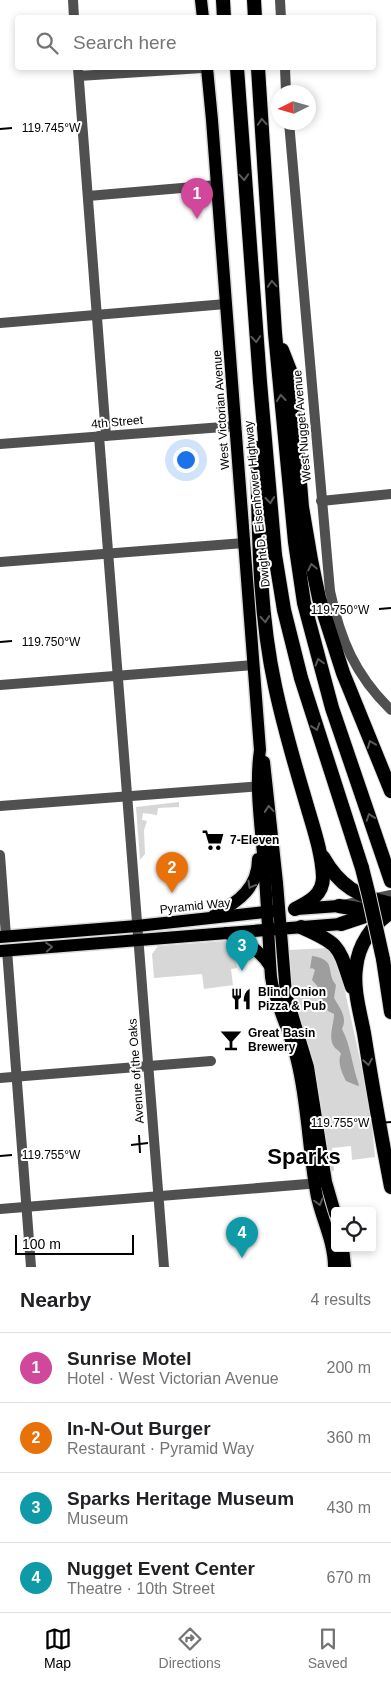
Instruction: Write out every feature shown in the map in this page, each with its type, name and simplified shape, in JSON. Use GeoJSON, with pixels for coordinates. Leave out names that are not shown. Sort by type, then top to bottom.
{"type":"FeatureCollection","features":[{"type":"Feature","properties":{"kind":"highway"},"geometry":{"type":"LineString","coordinates":[[223,0],[224,15]]}},
{"type":"Feature","properties":{"kind":"highway"},"geometry":{"type":"LineString","coordinates":[[232,0],[233,15]]}},
{"type":"Feature","properties":{"kind":"highway"},"geometry":{"type":"LineString","coordinates":[[254,0],[255,15]]}},
{"type":"Feature","properties":{"kind":"highway"},"geometry":{"type":"LineString","coordinates":[[229,70],[241,128]]}},
{"type":"Feature","properties":{"kind":"highway","name":"Dwight D. Eisenhower Highway"},"geometry":{"type":"LineString","coordinates":[[236,70],[275,555],[284,610],[301,678],[362,868],[383,959],[391,1012]]}},
{"type":"Feature","properties":{"kind":"highway"},"geometry":{"type":"LineString","coordinates":[[258,70],[275,333],[295,542],[304,603],[332,708],[391,881]]}},
{"type":"Feature","properties":{"kind":"highway"},"geometry":{"type":"LineString","coordinates":[[275,333],[291,373],[302,507],[310,560],[319,598],[340,666],[391,792]]}},
{"type":"Feature","properties":{"kind":"highway"},"geometry":{"type":"LineString","coordinates":[[260,382],[256,428],[265,626],[273,676],[284,725],[318,850],[322,875],[320,889],[315,897],[295,909]]}},
{"type":"Feature","properties":{"kind":"highway"},"geometry":{"type":"LineString","coordinates":[[318,850],[337,878],[352,890],[386,908]]}},
{"type":"Feature","properties":{"kind":"highway"},"geometry":{"type":"LineString","coordinates":[[339,906],[386,908]]}},
{"type":"Feature","properties":{"kind":"highway"},"geometry":{"type":"LineString","coordinates":[[341,924],[386,908]]}},
{"type":"Feature","properties":{"kind":"highway"},"geometry":{"type":"LineString","coordinates":[[386,908],[367,936],[358,956],[355,975],[360,1014],[391,1187]]}},
{"type":"Feature","properties":{"kind":"highway"},"geometry":{"type":"LineString","coordinates":[[301,927],[322,936],[336,946],[344,961],[360,1014]]}},
{"type":"Feature","properties":{"kind":"main road"},"geometry":{"type":"LineString","coordinates":[[201,0],[202,15]]}},
{"type":"Feature","properties":{"kind":"main road","name":"West Victorian Avenue"},"geometry":{"type":"LineString","coordinates":[[207,70],[260,750],[265,767],[259,821],[273,911]]}},
{"type":"Feature","properties":{"kind":"main road","name":"West Victorian Avenue"},"geometry":{"type":"LineString","coordinates":[[262,786],[274,930],[286,994],[296,1020],[308,1067],[321,1183],[318,1197],[331,1240],[334,1267]]}},
{"type":"Feature","properties":{"kind":"main road"},"geometry":{"type":"LineString","coordinates":[[206,919],[237,902],[253,883],[258,865],[259,821]]}},
{"type":"Feature","properties":{"kind":"main road","name":"Pyramid Way"},"geometry":{"type":"LineString","coordinates":[[4,950],[138,933],[206,919],[339,906]]}},
{"type":"Feature","properties":{"kind":"main road","name":"Pyramid Way"},"geometry":{"type":"LineString","coordinates":[[3,936],[227,933],[341,924]]}},
{"type":"Feature","properties":{"kind":"main road","name":"West Victorian Avenue"},"geometry":{"type":"LineString","coordinates":[[274,930],[270,967],[274,996],[290,1035],[299,1069],[321,1183],[332,1207]]}},
{"type":"Feature","properties":{"kind":"main road"},"geometry":{"type":"LineString","coordinates":[[227,933],[261,954],[270,967]]}},
{"type":"Feature","properties":{"kind":"main road"},"geometry":{"type":"LineString","coordinates":[[343,1252],[345,1267]]}},
{"type":"Feature","properties":{"kind":"street"},"geometry":{"type":"LineString","coordinates":[[73,0],[74,15]]}},
{"type":"Feature","properties":{"kind":"street"},"geometry":{"type":"LineString","coordinates":[[280,0],[281,15]]}},
{"type":"Feature","properties":{"kind":"street"},"geometry":{"type":"LineString","coordinates":[[78,72],[140,70]]}},
{"type":"Feature","properties":{"kind":"street"},"geometry":{"type":"LineString","coordinates":[[285,70],[286,85]]}},
{"type":"Feature","properties":{"kind":"street","name":"Avenue of the Oaks"},"geometry":{"type":"LineString","coordinates":[[78,72],[97,315],[108,554],[164,1267]]}},
{"type":"Feature","properties":{"kind":"street","name":"West Nugget Avenue"},"geometry":{"type":"LineString","coordinates":[[290,130],[330,591],[341,633],[353,661],[360,674],[391,710]]}},
{"type":"Feature","properties":{"kind":"street"},"geometry":{"type":"LineString","coordinates":[[88,196],[217,185]]}},
{"type":"Feature","properties":{"kind":"street"},"geometry":{"type":"LineString","coordinates":[[0,323],[226,304]]}},
{"type":"Feature","properties":{"kind":"street","name":"4th Street"},"geometry":{"type":"LineString","coordinates":[[0,444],[236,426]]}},
{"type":"Feature","properties":{"kind":"street"},"geometry":{"type":"LineString","coordinates":[[321,501],[391,494]]}},
{"type":"Feature","properties":{"kind":"street"},"geometry":{"type":"LineString","coordinates":[[0,562],[244,543]]}},
{"type":"Feature","properties":{"kind":"street"},"geometry":{"type":"LineString","coordinates":[[0,685],[254,665]]}},
{"type":"Feature","properties":{"kind":"street"},"geometry":{"type":"LineString","coordinates":[[0,806],[262,786]]}},
{"type":"Feature","properties":{"kind":"street"},"geometry":{"type":"LineString","coordinates":[[0,855],[3,936]]}},
{"type":"Feature","properties":{"kind":"street"},"geometry":{"type":"LineString","coordinates":[[4,950],[31,1267]]}},
{"type":"Feature","properties":{"kind":"street"},"geometry":{"type":"LineString","coordinates":[[0,1078],[212,1061]]}},
{"type":"Feature","properties":{"kind":"street"},"geometry":{"type":"LineString","coordinates":[[0,1209],[321,1183]]}},
{"type":"Feature","properties":{"kind":"shaded area"},"geometry":{"type":"Polygon","coordinates":[[[179,802],[179,807],[158,808],[157,815],[143,813],[142,820],[147,821],[144,830],[145,854],[140,860],[136,807],[179,802]]]}},
{"type":"Feature","properties":{"kind":"shaded area"},"geometry":{"type":"Polygon","coordinates":[[[231,941],[248,948],[249,959],[236,960],[237,968],[231,969],[233,985],[204,989],[202,974],[154,978],[152,954],[158,946],[231,941]]]}},
{"type":"Feature","properties":{"kind":"shaded area"},"geometry":{"type":"Polygon","coordinates":[[[328,948],[339,964],[370,1105],[375,1157],[352,1160],[351,1146],[332,1148],[334,1171],[329,1171],[310,1061],[310,1050],[301,1027],[297,1004],[290,995],[288,950],[328,948]]]}},
{"type":"Feature","properties":{"kind":"shaded area"},"geometry":{"type":"Polygon","coordinates":[[[312,956],[325,960],[330,967],[331,976],[336,985],[334,998],[343,1016],[344,1025],[342,1029],[358,1086],[346,1081],[340,1064],[341,1054],[331,1040],[334,1014],[328,1011],[323,1004],[320,989],[312,980],[315,970],[310,969],[312,956]]]}},
{"type":"Feature","properties":{"kind":"place","name":"Sunrise Motel"},"geometry":{"type":"Point","coordinates":[197,219]}},
{"type":"Feature","properties":{"kind":"place","name":"7-Eleven"},"geometry":{"type":"Point","coordinates":[213,840]}},
{"type":"Feature","properties":{"kind":"place","name":"In-N-Out Burger"},"geometry":{"type":"Point","coordinates":[172,893]}},
{"type":"Feature","properties":{"kind":"place","name":"Sparks Heritage Museum"},"geometry":{"type":"Point","coordinates":[242,971]}},
{"type":"Feature","properties":{"kind":"place","name":"Blind Onion Pizza & Pub"},"geometry":{"type":"Point","coordinates":[241,999]}},
{"type":"Feature","properties":{"kind":"place","name":"Great Basin Brewery"},"geometry":{"type":"Point","coordinates":[231,1040]}},
{"type":"Feature","properties":{"kind":"place","name":"Nugget Event Center"},"geometry":{"type":"Point","coordinates":[242,1258]}},
{"type":"Feature","properties":{"kind":"district","name":"Sparks"},"geometry":{"type":"Point","coordinates":[304,1156]}}]}
